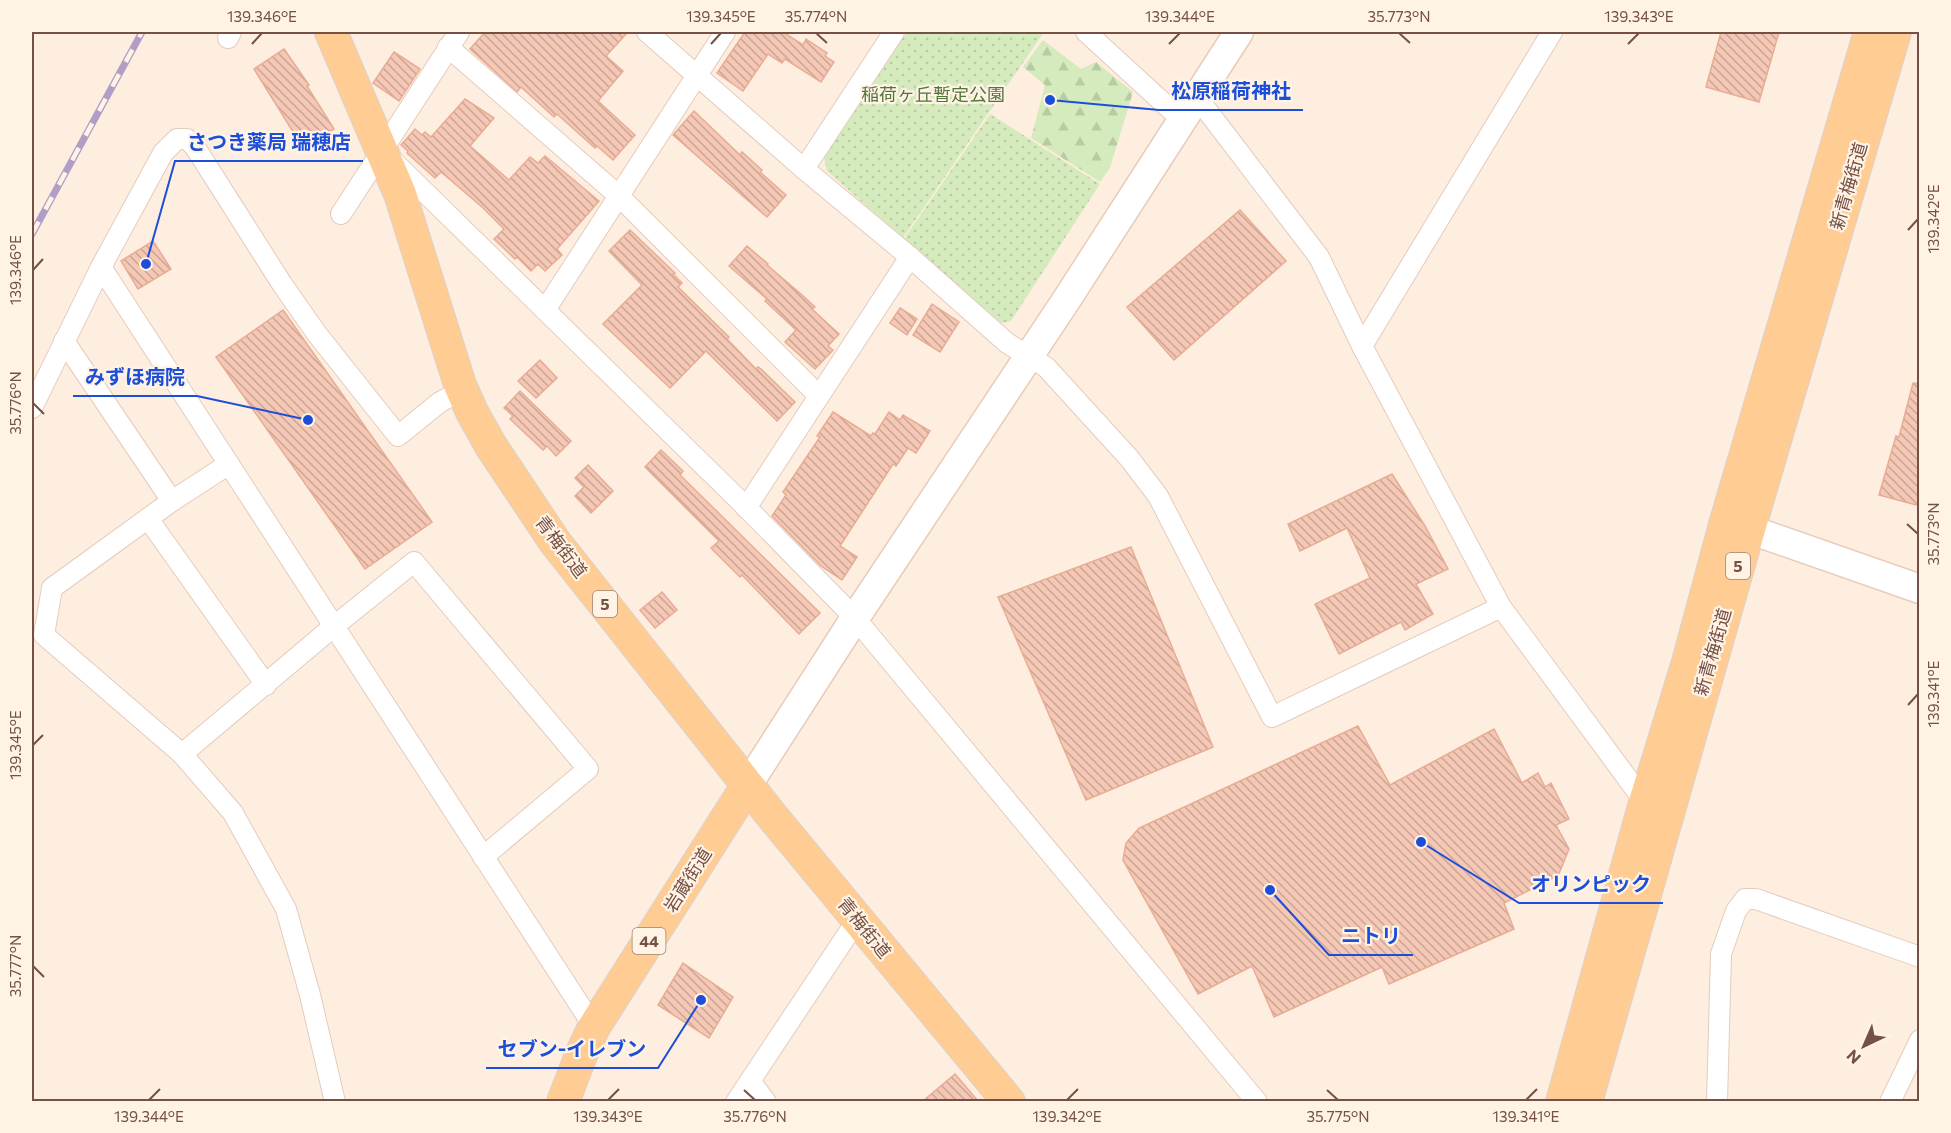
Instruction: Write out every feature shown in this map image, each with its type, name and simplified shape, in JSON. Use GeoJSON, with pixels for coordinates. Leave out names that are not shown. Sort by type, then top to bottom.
{"type":"FeatureCollection","features":[{"type":"Feature","properties":{"kind":"main road","name":"青梅街道"},"geometry":{"type":"LineString","coordinates":[[331,32],[383,150],[411,223],[463,390],[491,446],[555,542],[747,786],[1009,1101]]}},
{"type":"Feature","properties":{"kind":"main road","name":"新青梅街道"},"geometry":{"type":"LineString","coordinates":[[1737,525],[1870,32]]}},
{"type":"Feature","properties":{"kind":"main road","name":"新青梅街道"},"geometry":{"type":"LineString","coordinates":[[1586,1101],[1657,804],[1688,662],[1737,525],[1895,32]]}},
{"type":"Feature","properties":{"kind":"main road","name":"岩蔵街道"},"geometry":{"type":"LineString","coordinates":[[563,1101],[594,1028],[747,786]]}},
{"type":"Feature","properties":{"kind":"main road","name":"新青梅街道"},"geometry":{"type":"LineString","coordinates":[[1562,1101],[1657,804]]}},
{"type":"Feature","properties":{"kind":"street"},"geometry":{"type":"LineString","coordinates":[[647,32],[1007,343],[1046,367],[1129,458],[1158,496],[1272,717],[1501,608]]}},
{"type":"Feature","properties":{"kind":"street"},"geometry":{"type":"LineString","coordinates":[[545,310],[724,32]]}},
{"type":"Feature","properties":{"kind":"street"},"geometry":{"type":"LineString","coordinates":[[804,169],[894,32]]}},
{"type":"Feature","properties":{"kind":"street"},"geometry":{"type":"LineString","coordinates":[[1086,32],[1189,108],[1319,257],[1362,346],[1501,608],[1639,794],[1657,804]]}},
{"type":"Feature","properties":{"kind":"street"},"geometry":{"type":"LineString","coordinates":[[747,786],[1239,32]]}},
{"type":"Feature","properties":{"kind":"street"},"geometry":{"type":"LineString","coordinates":[[1362,346],[1552,32]]}},
{"type":"Feature","properties":{"kind":"street"},"geometry":{"type":"LineString","coordinates":[[341,214],[453,39],[619,196],[819,396]]}},
{"type":"Feature","properties":{"kind":"street"},"geometry":{"type":"LineString","coordinates":[[32,408],[101,267],[163,153],[177,139],[187,140],[201,156],[282,284],[317,334],[398,436],[440,402],[463,390]]}},
{"type":"Feature","properties":{"kind":"street"},"geometry":{"type":"LineString","coordinates":[[383,150],[855,618],[1257,1101]]}},
{"type":"Feature","properties":{"kind":"street"},"geometry":{"type":"LineString","coordinates":[[746,508],[910,257]]}},
{"type":"Feature","properties":{"kind":"street"},"geometry":{"type":"LineString","coordinates":[[101,267],[594,1028]]}},
{"type":"Feature","properties":{"kind":"street"},"geometry":{"type":"LineString","coordinates":[[64,341],[172,501]]}},
{"type":"Feature","properties":{"kind":"street"},"geometry":{"type":"LineString","coordinates":[[229,464],[172,501],[52,588],[44,635],[182,754],[233,813],[286,909],[310,995],[335,1101]]}},
{"type":"Feature","properties":{"kind":"street"},"geometry":{"type":"LineString","coordinates":[[148,520],[266,685]]}},
{"type":"Feature","properties":{"kind":"street"},"geometry":{"type":"LineString","coordinates":[[1737,525],[1920,589]]}},
{"type":"Feature","properties":{"kind":"street"},"geometry":{"type":"LineString","coordinates":[[182,754],[414,562],[588,769],[483,856]]}},
{"type":"Feature","properties":{"kind":"street"},"geometry":{"type":"LineString","coordinates":[[1717,1101],[1721,954],[1737,911],[1745,899],[1756,899],[1920,957]]}},
{"type":"Feature","properties":{"kind":"street"},"geometry":{"type":"LineString","coordinates":[[736,1101],[857,920]]}},
{"type":"Feature","properties":{"kind":"street"},"geometry":{"type":"LineString","coordinates":[[1890,1101],[1920,1040]]}},
{"type":"Feature","properties":{"kind":"street"},"geometry":{"type":"LineString","coordinates":[[750,1081],[766,1101]]}},
{"type":"Feature","properties":{"kind":"green space","name":"稲荷ヶ丘暫定公園"},"geometry":{"type":"Polygon","coordinates":[[[907,32],[1044,32],[903,238],[827,171],[824,158],[907,32]]]}},
{"type":"Feature","properties":{"kind":"green space"},"geometry":{"type":"Polygon","coordinates":[[[1043,40],[1081,69],[1096,62],[1133,92],[1110,168],[1100,182],[1031,138],[1045,85],[1023,67],[1043,40]]]}},
{"type":"Feature","properties":{"kind":"green space"},"geometry":{"type":"Polygon","coordinates":[[[990,114],[1100,184],[1011,321],[1001,323],[904,239],[990,114]]]}},
{"type":"Feature","properties":{"kind":"building"},"geometry":{"type":"Polygon","coordinates":[[[485,32],[628,32],[606,56],[623,71],[598,101],[635,135],[613,160],[597,146],[595,148],[557,114],[554,117],[521,87],[517,92],[470,49],[485,32]]]}},
{"type":"Feature","properties":{"kind":"building"},"geometry":{"type":"Polygon","coordinates":[[[745,32],[783,32],[803,45],[806,39],[827,53],[825,56],[834,62],[821,82],[785,59],[782,63],[768,54],[743,91],[717,73],[745,32]]]}},
{"type":"Feature","properties":{"kind":"building"},"geometry":{"type":"Polygon","coordinates":[[[1721,32],[1779,32],[1759,102],[1706,87],[1721,32]]]}},
{"type":"Feature","properties":{"kind":"building"},"geometry":{"type":"Polygon","coordinates":[[[284,49],[309,85],[307,86],[334,129],[303,148],[254,69],[284,49]]]}},
{"type":"Feature","properties":{"kind":"building"},"geometry":{"type":"Polygon","coordinates":[[[394,52],[420,69],[399,101],[373,83],[394,52]]]}},
{"type":"Feature","properties":{"kind":"building"},"geometry":{"type":"Polygon","coordinates":[[[465,99],[494,118],[470,146],[509,180],[530,157],[538,163],[545,156],[599,201],[557,249],[562,255],[545,271],[538,264],[531,271],[517,257],[515,259],[494,239],[504,229],[482,207],[441,172],[435,178],[401,145],[415,129],[422,135],[425,132],[431,137],[465,99]]]}},
{"type":"Feature","properties":{"kind":"building"},"geometry":{"type":"Polygon","coordinates":[[[694,111],[740,155],[742,152],[762,170],[760,172],[786,195],[767,217],[673,135],[694,111]]]}},
{"type":"Feature","properties":{"kind":"building"},"geometry":{"type":"Polygon","coordinates":[[[1240,210],[1286,261],[1174,360],[1127,307],[1240,210]]]}},
{"type":"Feature","properties":{"kind":"building"},"geometry":{"type":"Polygon","coordinates":[[[630,230],[675,273],[673,274],[682,283],[678,287],[729,337],[727,339],[756,369],[758,367],[761,369],[795,402],[777,421],[706,351],[670,388],[603,324],[642,285],[609,251],[630,230]]]}},
{"type":"Feature","properties":{"kind":"building"},"geometry":{"type":"Polygon","coordinates":[[[153,241],[171,269],[138,289],[121,261],[153,241]]]}},
{"type":"Feature","properties":{"kind":"building"},"geometry":{"type":"Polygon","coordinates":[[[747,246],[815,307],[812,309],[839,334],[828,346],[833,350],[815,369],[785,342],[796,330],[765,301],[767,299],[729,266],[747,246]]]}},
{"type":"Feature","properties":{"kind":"building"},"geometry":{"type":"Polygon","coordinates":[[[932,304],[959,322],[940,352],[913,335],[932,304]]]}},
{"type":"Feature","properties":{"kind":"building"},"geometry":{"type":"Polygon","coordinates":[[[900,308],[917,319],[907,335],[890,323],[900,308]]]}},
{"type":"Feature","properties":{"kind":"building"},"geometry":{"type":"Polygon","coordinates":[[[283,310],[432,522],[365,569],[216,357],[283,310]]]}},
{"type":"Feature","properties":{"kind":"building"},"geometry":{"type":"Polygon","coordinates":[[[540,360],[557,378],[536,398],[518,381],[540,360]]]}},
{"type":"Feature","properties":{"kind":"building"},"geometry":{"type":"Polygon","coordinates":[[[1913,383],[1920,384],[1920,506],[1879,495],[1896,436],[1899,437],[1913,383]]]}},
{"type":"Feature","properties":{"kind":"building"},"geometry":{"type":"Polygon","coordinates":[[[520,391],[571,441],[556,456],[547,446],[543,450],[510,419],[513,416],[504,408],[520,391]]]}},
{"type":"Feature","properties":{"kind":"building"},"geometry":{"type":"Polygon","coordinates":[[[833,412],[871,436],[875,434],[889,412],[900,420],[903,415],[930,431],[916,453],[908,448],[896,466],[893,464],[840,546],[857,557],[842,580],[821,566],[772,516],[786,495],[783,492],[820,437],[817,436],[833,412]]]}},
{"type":"Feature","properties":{"kind":"building"},"geometry":{"type":"Polygon","coordinates":[[[661,450],[683,471],[680,475],[820,613],[799,634],[742,575],[740,577],[711,548],[719,541],[645,467],[661,450]]]}},
{"type":"Feature","properties":{"kind":"building"},"geometry":{"type":"Polygon","coordinates":[[[588,465],[613,491],[591,513],[575,496],[584,487],[575,478],[588,465]]]}},
{"type":"Feature","properties":{"kind":"building"},"geometry":{"type":"Polygon","coordinates":[[[1392,474],[1425,526],[1448,569],[1416,584],[1433,614],[1405,630],[1401,622],[1339,654],[1315,604],[1370,578],[1347,528],[1300,551],[1288,524],[1392,474]]]}},
{"type":"Feature","properties":{"kind":"building"},"geometry":{"type":"Polygon","coordinates":[[[1131,547],[1213,747],[1086,800],[998,597],[1131,547]]]}},
{"type":"Feature","properties":{"kind":"building"},"geometry":{"type":"Polygon","coordinates":[[[662,592],[677,610],[655,628],[640,610],[662,592]]]}},
{"type":"Feature","properties":{"kind":"building"},"geometry":{"type":"Polygon","coordinates":[[[1358,726],[1390,785],[1494,729],[1522,783],[1538,773],[1545,787],[1551,783],[1569,819],[1556,825],[1569,849],[1558,876],[1504,903],[1514,929],[1389,984],[1382,967],[1274,1017],[1252,966],[1198,994],[1123,860],[1126,843],[1139,828],[1358,726]]]}},
{"type":"Feature","properties":{"kind":"building"},"geometry":{"type":"Polygon","coordinates":[[[683,963],[733,997],[709,1038],[658,1005],[683,963]]]}},
{"type":"Feature","properties":{"kind":"building"},"geometry":{"type":"Polygon","coordinates":[[[955,1074],[978,1101],[923,1101],[955,1074]]]}},
{"type":"Feature","properties":{"kind":"railway"},"geometry":{"type":"LineString","coordinates":[[32,234],[142,32]]}},
{"type":"Feature","properties":{"kind":"place","name":"松原稲荷神社"},"geometry":{"type":"Point","coordinates":[1050,100]}},
{"type":"Feature","properties":{"kind":"place","name":"さつき薬局 瑞穂店"},"geometry":{"type":"Point","coordinates":[146,264]}},
{"type":"Feature","properties":{"kind":"place","name":"みずほ病院"},"geometry":{"type":"Point","coordinates":[308,420]}},
{"type":"Feature","properties":{"kind":"place","name":"オリンピック"},"geometry":{"type":"Point","coordinates":[1421,842]}},
{"type":"Feature","properties":{"kind":"place","name":"ニトリ"},"geometry":{"type":"Point","coordinates":[1270,890]}},
{"type":"Feature","properties":{"kind":"place","name":"セブン-イレブン"},"geometry":{"type":"Point","coordinates":[701,1000]}}]}
